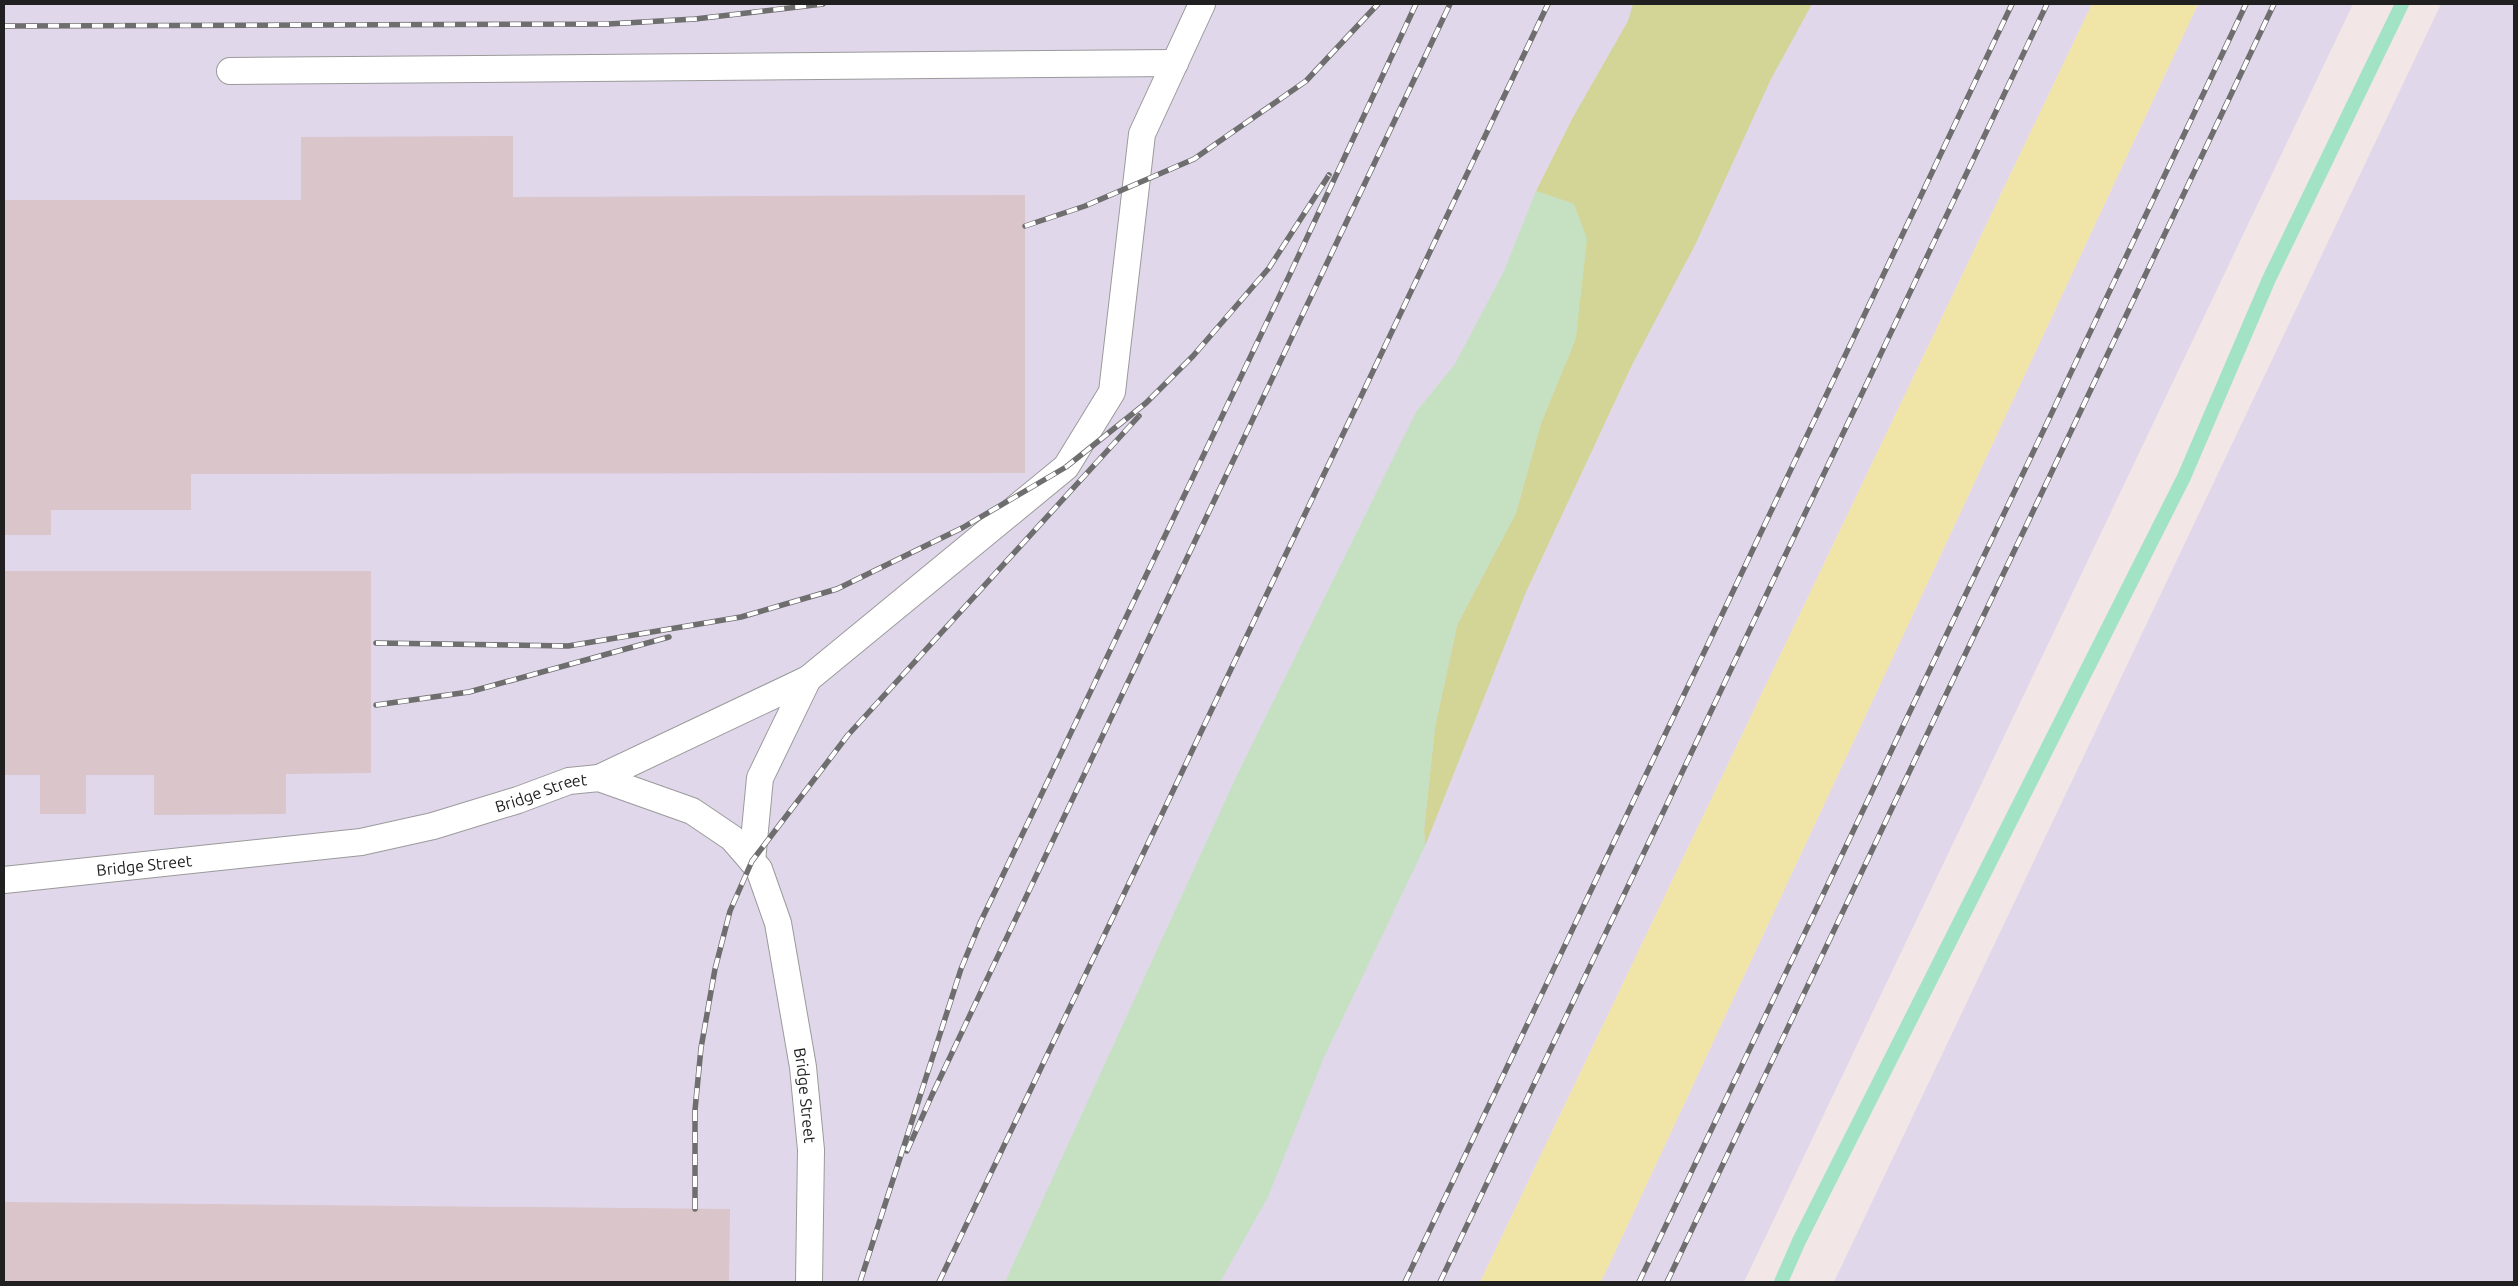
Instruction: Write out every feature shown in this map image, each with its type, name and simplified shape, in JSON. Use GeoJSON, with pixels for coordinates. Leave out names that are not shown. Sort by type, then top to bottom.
{"type":"FeatureCollection","features":[{"type":"Feature","properties":{"kind":"lane"},"geometry":{"type":"LineString","coordinates":[[600,778],[808,679],[1066,467],[1112,392],[1142,134],[1202,4]]}},
{"type":"Feature","properties":{"kind":"lane"},"geometry":{"type":"LineString","coordinates":[[230,70],[1175,63]]}},
{"type":"Feature","properties":{"kind":"lane"},"geometry":{"type":"LineString","coordinates":[[752,861],[760,778],[808,679]]}},
{"type":"Feature","properties":{"kind":"lane","name":"Bridge Street"},"geometry":{"type":"LineString","coordinates":[[4,880],[361,842],[433,826],[518,800],[569,781],[600,778],[692,811],[732,838],[752,861],[758,869],[778,924],[803,1067],[811,1150],[809,1282]]}},
{"type":"Feature","properties":{"kind":"shaded area"},"geometry":{"type":"Polygon","coordinates":[[[4,4],[2092,4],[1480,1282],[4,1282],[4,4]]]}},
{"type":"Feature","properties":{"kind":"shaded area"},"geometry":{"type":"Polygon","coordinates":[[[2092,4],[2198,4],[1601,1282],[1480,1282],[2092,4]]]}},
{"type":"Feature","properties":{"kind":"shaded area"},"geometry":{"type":"Polygon","coordinates":[[[2198,4],[2353,4],[1744,1282],[1601,1282],[2198,4]]]}},
{"type":"Feature","properties":{"kind":"shaded area"},"geometry":{"type":"Polygon","coordinates":[[[2441,4],[2514,4],[2514,1282],[1834,1282],[2441,4]]]}},
{"type":"Feature","properties":{"kind":"green space"},"geometry":{"type":"Polygon","coordinates":[[[1633,4],[1812,4],[1771,79],[1696,243],[1632,365],[1526,592],[1425,846],[1424,830],[1435,727],[1457,625],[1516,513],[1541,423],[1576,338],[1574,204],[1536,191],[1572,119],[1628,21],[1633,4]]]}},
{"type":"Feature","properties":{"kind":"green space"},"geometry":{"type":"Polygon","coordinates":[[[1536,191],[1574,204],[1587,239],[1576,338],[1541,423],[1516,513],[1457,625],[1435,727],[1424,830],[1425,846],[1325,1055],[1268,1197],[1220,1282],[1005,1282],[1237,775],[1416,412],[1455,364],[1504,271],[1536,191]]]}},
{"type":"Feature","properties":{"kind":"building"},"geometry":{"type":"Polygon","coordinates":[[[513,136],[513,197],[1025,195],[1025,473],[191,474],[191,510],[51,510],[51,535],[4,535],[4,200],[301,200],[301,137],[513,136]]]}},
{"type":"Feature","properties":{"kind":"building"},"geometry":{"type":"Polygon","coordinates":[[[4,571],[371,571],[371,773],[286,774],[286,814],[154,815],[154,775],[86,775],[86,814],[40,814],[40,775],[4,775],[4,571]]]}},
{"type":"Feature","properties":{"kind":"building"},"geometry":{"type":"Polygon","coordinates":[[[4,1202],[730,1209],[729,1282],[4,1282],[4,1202]]]}},
{"type":"Feature","properties":{"kind":"waterway"},"geometry":{"type":"LineString","coordinates":[[1781,1282],[1799,1241],[2184,477],[2269,279],[2402,4]]}},
{"type":"Feature","properties":{"kind":"railway"},"geometry":{"type":"LineString","coordinates":[[4,26],[608,24],[695,19],[823,4]]}},
{"type":"Feature","properties":{"kind":"railway"},"geometry":{"type":"LineString","coordinates":[[1025,226],[1085,206],[1194,159],[1306,81],[1378,4]]}},
{"type":"Feature","properties":{"kind":"railway"},"geometry":{"type":"LineString","coordinates":[[860,1282],[961,969],[980,923],[1290,274],[1416,4]]}},
{"type":"Feature","properties":{"kind":"railway"},"geometry":{"type":"LineString","coordinates":[[907,1151],[1450,4]]}},
{"type":"Feature","properties":{"kind":"railway"},"geometry":{"type":"LineString","coordinates":[[939,1282],[1548,4]]}},
{"type":"Feature","properties":{"kind":"railway"},"geometry":{"type":"LineString","coordinates":[[1405,1282],[2012,4]]}},
{"type":"Feature","properties":{"kind":"railway"},"geometry":{"type":"LineString","coordinates":[[1440,1282],[2047,4]]}},
{"type":"Feature","properties":{"kind":"railway"},"geometry":{"type":"LineString","coordinates":[[1639,1282],[2246,4]]}},
{"type":"Feature","properties":{"kind":"railway"},"geometry":{"type":"LineString","coordinates":[[1667,1282],[2274,4]]}},
{"type":"Feature","properties":{"kind":"railway"},"geometry":{"type":"LineString","coordinates":[[376,643],[568,646],[741,617],[837,589],[962,528],[1066,467],[1146,403],[1193,356],[1269,268],[1329,175]]}},
{"type":"Feature","properties":{"kind":"railway"},"geometry":{"type":"LineString","coordinates":[[695,1209],[695,1110],[701,1048],[715,969],[730,911],[752,861],[848,735],[1139,416]]}},
{"type":"Feature","properties":{"kind":"railway"},"geometry":{"type":"LineString","coordinates":[[376,705],[469,692],[669,637]]}}]}
